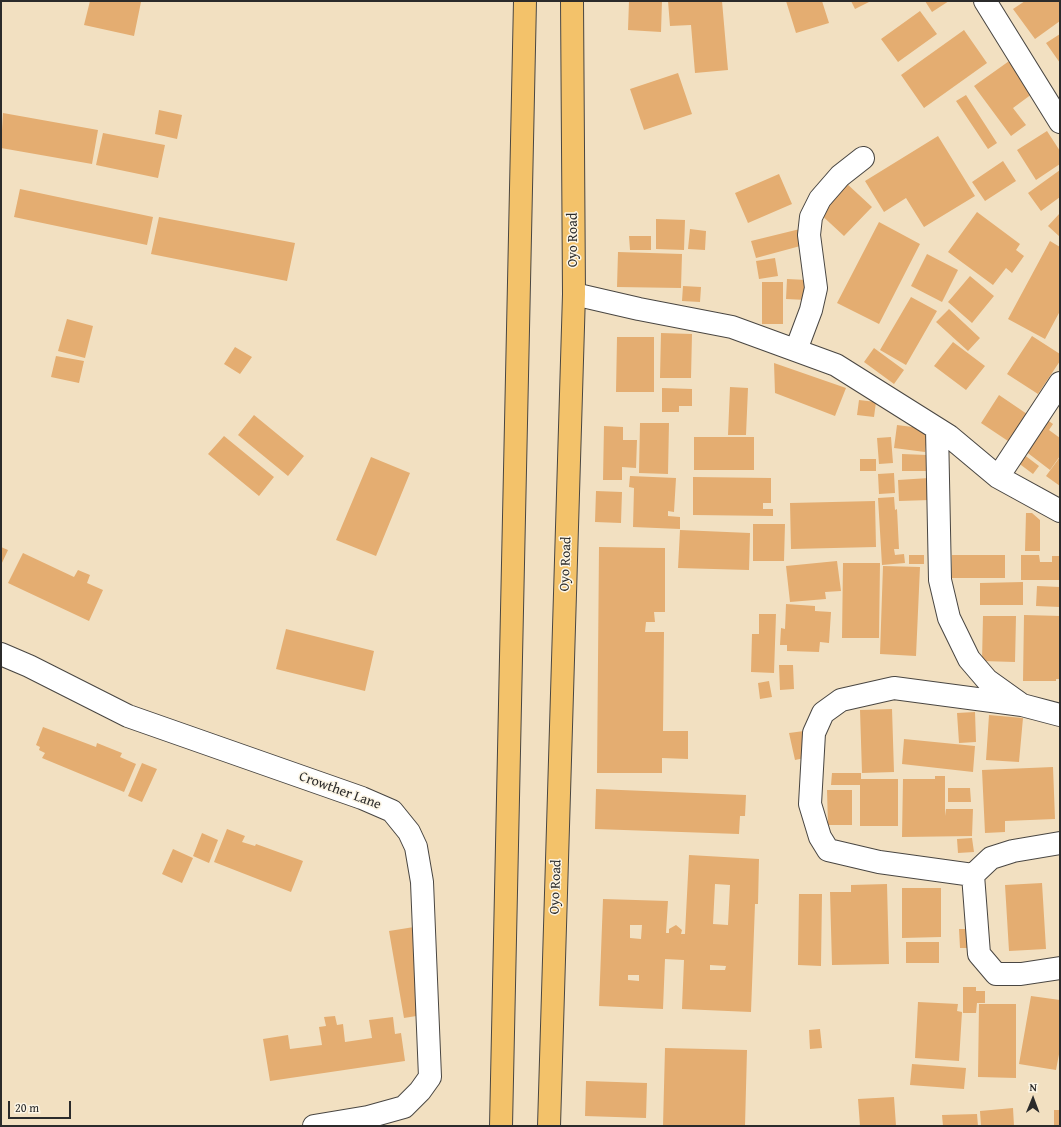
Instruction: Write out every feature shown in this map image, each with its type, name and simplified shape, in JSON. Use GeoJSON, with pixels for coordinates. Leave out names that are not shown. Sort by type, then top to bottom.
{"type":"FeatureCollection","features":[{"type":"Feature","properties":{"kind":"highway"},"geometry":{"type":"LineString","coordinates":[[501,1126],[525,1]]}},
{"type":"Feature","properties":{"kind":"highway","name":"Oyo Road"},"geometry":{"type":"LineString","coordinates":[[549,1126],[574,294],[572,1]]}},
{"type":"Feature","properties":{"kind":"street"},"geometry":{"type":"LineString","coordinates":[[985,1],[1060,122]]}},
{"type":"Feature","properties":{"kind":"street"},"geometry":{"type":"LineString","coordinates":[[796,350],[811,310],[816,288],[809,235],[811,217],[820,199],[840,176],[863,158]]}},
{"type":"Feature","properties":{"kind":"street"},"geometry":{"type":"LineString","coordinates":[[574,294],[639,309],[732,327],[836,365],[949,436],[998,478],[1060,511]]}},
{"type":"Feature","properties":{"kind":"street"},"geometry":{"type":"LineString","coordinates":[[998,478],[1060,383]]}},
{"type":"Feature","properties":{"kind":"street"},"geometry":{"type":"LineString","coordinates":[[937,428],[940,580],[949,618],[969,659],[987,680],[1022,705]]}},
{"type":"Feature","properties":{"kind":"street","name":"Crowther Lane"},"geometry":{"type":"LineString","coordinates":[[1,654],[29,666],[128,716],[362,798],[392,811],[409,832],[416,847],[422,882],[430,1077],[420,1091],[404,1107],[368,1117],[314,1126]]}},
{"type":"Feature","properties":{"kind":"street"},"geometry":{"type":"LineString","coordinates":[[973,875],[879,862],[828,850],[820,837],[810,804],[814,733],[823,713],[841,700],[894,688],[1022,705],[1060,715]]}},
{"type":"Feature","properties":{"kind":"street"},"geometry":{"type":"LineString","coordinates":[[973,875],[991,858],[1013,851],[1060,843]]}},
{"type":"Feature","properties":{"kind":"street"},"geometry":{"type":"LineString","coordinates":[[973,875],[980,954],[996,974],[1021,974],[1060,968]]}},
{"type":"Feature","properties":{"kind":"building"},"geometry":{"type":"Polygon","coordinates":[[[90,1],[141,2],[134,36],[84,25],[90,1]]]}},
{"type":"Feature","properties":{"kind":"building"},"geometry":{"type":"Polygon","coordinates":[[[629,1],[662,1],[661,32],[628,30],[629,1]]]}},
{"type":"Feature","properties":{"kind":"building"},"geometry":{"type":"Polygon","coordinates":[[[668,1],[722,1],[728,70],[695,73],[691,25],[670,26],[668,1]]]}},
{"type":"Feature","properties":{"kind":"building"},"geometry":{"type":"Polygon","coordinates":[[[786,1],[822,1],[829,23],[796,33],[786,1]]]}},
{"type":"Feature","properties":{"kind":"building"},"geometry":{"type":"Polygon","coordinates":[[[851,1],[871,1],[855,9],[851,1]]]}},
{"type":"Feature","properties":{"kind":"building"},"geometry":{"type":"Polygon","coordinates":[[[925,1],[949,1],[932,12],[925,1]]]}},
{"type":"Feature","properties":{"kind":"building"},"geometry":{"type":"Polygon","coordinates":[[[1025,1],[1060,1],[1060,21],[1035,39],[1013,9],[1025,1]]]}},
{"type":"Feature","properties":{"kind":"building"},"geometry":{"type":"Polygon","coordinates":[[[920,11],[937,34],[898,62],[881,39],[920,11]]]}},
{"type":"Feature","properties":{"kind":"building"},"geometry":{"type":"Polygon","coordinates":[[[964,30],[987,63],[924,108],[901,75],[964,30]]]}},
{"type":"Feature","properties":{"kind":"building"},"geometry":{"type":"Polygon","coordinates":[[[1060,34],[1060,63],[1046,43],[1060,34]]]}},
{"type":"Feature","properties":{"kind":"building"},"geometry":{"type":"Polygon","coordinates":[[[1012,59],[1036,91],[1013,108],[1026,125],[1011,136],[974,86],[1012,59]]]}},
{"type":"Feature","properties":{"kind":"building"},"geometry":{"type":"Polygon","coordinates":[[[678,73],[692,114],[644,130],[630,89],[678,73]]]}},
{"type":"Feature","properties":{"kind":"building"},"geometry":{"type":"Polygon","coordinates":[[[966,95],[997,143],[988,149],[956,101],[966,95]]]}},
{"type":"Feature","properties":{"kind":"building"},"geometry":{"type":"Polygon","coordinates":[[[159,110],[182,115],[177,139],[155,134],[159,110]]]}},
{"type":"Feature","properties":{"kind":"building"},"geometry":{"type":"Polygon","coordinates":[[[3,113],[98,130],[92,164],[1,148],[3,113]]]}},
{"type":"Feature","properties":{"kind":"building"},"geometry":{"type":"Polygon","coordinates":[[[1047,131],[1060,151],[1060,164],[1036,180],[1017,150],[1047,131]]]}},
{"type":"Feature","properties":{"kind":"building"},"geometry":{"type":"Polygon","coordinates":[[[103,133],[165,145],[158,178],[96,165],[103,133]]]}},
{"type":"Feature","properties":{"kind":"building"},"geometry":{"type":"Polygon","coordinates":[[[938,136],[975,196],[924,227],[906,198],[884,212],[865,181],[938,136]]]}},
{"type":"Feature","properties":{"kind":"building"},"geometry":{"type":"Polygon","coordinates":[[[1003,161],[1016,181],[985,201],[972,182],[1003,161]]]}},
{"type":"Feature","properties":{"kind":"building"},"geometry":{"type":"Polygon","coordinates":[[[1060,170],[1060,197],[1041,211],[1028,193],[1060,170]]]}},
{"type":"Feature","properties":{"kind":"building"},"geometry":{"type":"Polygon","coordinates":[[[779,174],[792,204],[748,223],[735,193],[779,174]]]}},
{"type":"Feature","properties":{"kind":"building"},"geometry":{"type":"Polygon","coordinates":[[[845,182],[872,207],[844,236],[817,211],[845,182]]]}},
{"type":"Feature","properties":{"kind":"building"},"geometry":{"type":"Polygon","coordinates":[[[20,189],[153,217],[147,245],[14,217],[20,189]]]}},
{"type":"Feature","properties":{"kind":"building"},"geometry":{"type":"Polygon","coordinates":[[[977,212],[1020,244],[1016,250],[1024,256],[1012,273],[1006,268],[993,285],[948,252],[977,212]]]}},
{"type":"Feature","properties":{"kind":"building"},"geometry":{"type":"Polygon","coordinates":[[[1060,213],[1060,237],[1048,226],[1060,213]]]}},
{"type":"Feature","properties":{"kind":"building"},"geometry":{"type":"Polygon","coordinates":[[[159,217],[295,243],[287,281],[151,254],[159,217]]]}},
{"type":"Feature","properties":{"kind":"building"},"geometry":{"type":"Polygon","coordinates":[[[656,219],[685,220],[684,250],[656,249],[656,219]]]}},
{"type":"Feature","properties":{"kind":"building"},"geometry":{"type":"Polygon","coordinates":[[[879,222],[920,244],[879,324],[837,303],[879,222]]]}},
{"type":"Feature","properties":{"kind":"building"},"geometry":{"type":"Polygon","coordinates":[[[690,229],[706,231],[705,250],[688,249],[690,229]]]}},
{"type":"Feature","properties":{"kind":"building"},"geometry":{"type":"Polygon","coordinates":[[[800,229],[804,245],[756,258],[751,241],[800,229]]]}},
{"type":"Feature","properties":{"kind":"building"},"geometry":{"type":"Polygon","coordinates":[[[629,236],[651,236],[651,250],[630,250],[629,236]]]}},
{"type":"Feature","properties":{"kind":"building"},"geometry":{"type":"Polygon","coordinates":[[[1050,241],[1060,247],[1060,311],[1045,339],[1008,319],[1050,241]]]}},
{"type":"Feature","properties":{"kind":"building"},"geometry":{"type":"Polygon","coordinates":[[[618,252],[682,254],[681,288],[617,287],[618,252]]]}},
{"type":"Feature","properties":{"kind":"building"},"geometry":{"type":"Polygon","coordinates":[[[927,254],[958,270],[942,302],[911,286],[927,254]]]}},
{"type":"Feature","properties":{"kind":"building"},"geometry":{"type":"Polygon","coordinates":[[[775,258],[778,276],[759,279],[756,261],[775,258]]]}},
{"type":"Feature","properties":{"kind":"building"},"geometry":{"type":"Polygon","coordinates":[[[970,276],[994,296],[972,323],[948,302],[970,276]]]}},
{"type":"Feature","properties":{"kind":"building"},"geometry":{"type":"Polygon","coordinates":[[[787,279],[807,280],[806,300],[786,299],[787,279]]]}},
{"type":"Feature","properties":{"kind":"building"},"geometry":{"type":"Polygon","coordinates":[[[762,282],[783,282],[783,324],[762,324],[762,282]]]}},
{"type":"Feature","properties":{"kind":"building"},"geometry":{"type":"Polygon","coordinates":[[[683,286],[701,287],[700,302],[682,301],[683,286]]]}},
{"type":"Feature","properties":{"kind":"building"},"geometry":{"type":"Polygon","coordinates":[[[911,297],[937,311],[906,365],[880,350],[911,297]]]}},
{"type":"Feature","properties":{"kind":"building"},"geometry":{"type":"Polygon","coordinates":[[[949,309],[980,338],[968,351],[936,322],[949,309]]]}},
{"type":"Feature","properties":{"kind":"building"},"geometry":{"type":"Polygon","coordinates":[[[67,319],[93,326],[85,358],[58,351],[67,319]]]}},
{"type":"Feature","properties":{"kind":"building"},"geometry":{"type":"Polygon","coordinates":[[[661,333],[692,334],[691,378],[660,378],[661,333]]]}},
{"type":"Feature","properties":{"kind":"building"},"geometry":{"type":"Polygon","coordinates":[[[1032,336],[1060,354],[1060,361],[1038,394],[1007,374],[1032,336]]]}},
{"type":"Feature","properties":{"kind":"building"},"geometry":{"type":"Polygon","coordinates":[[[617,337],[654,337],[654,392],[616,392],[617,337]]]}},
{"type":"Feature","properties":{"kind":"building"},"geometry":{"type":"Polygon","coordinates":[[[953,342],[985,366],[966,390],[934,366],[953,342]]]}},
{"type":"Feature","properties":{"kind":"building"},"geometry":{"type":"Polygon","coordinates":[[[235,347],[252,357],[240,374],[224,364],[235,347]]]}},
{"type":"Feature","properties":{"kind":"building"},"geometry":{"type":"Polygon","coordinates":[[[874,348],[904,370],[894,384],[864,362],[874,348]]]}},
{"type":"Feature","properties":{"kind":"building"},"geometry":{"type":"Polygon","coordinates":[[[56,356],[84,361],[79,383],[51,377],[56,356]]]}},
{"type":"Feature","properties":{"kind":"building"},"geometry":{"type":"Polygon","coordinates":[[[774,363],[846,388],[835,416],[775,393],[774,363]]]}},
{"type":"Feature","properties":{"kind":"building"},"geometry":{"type":"Polygon","coordinates":[[[730,387],[748,388],[746,435],[728,435],[730,387]]]}},
{"type":"Feature","properties":{"kind":"building"},"geometry":{"type":"Polygon","coordinates":[[[662,388],[692,389],[692,406],[679,406],[679,412],[662,412],[662,388]]]}},
{"type":"Feature","properties":{"kind":"building"},"geometry":{"type":"Polygon","coordinates":[[[999,395],[1027,414],[1008,441],[981,423],[999,395]]]}},
{"type":"Feature","properties":{"kind":"building"},"geometry":{"type":"Polygon","coordinates":[[[859,400],[876,402],[874,417],[857,415],[859,400]]]}},
{"type":"Feature","properties":{"kind":"building"},"geometry":{"type":"Polygon","coordinates":[[[254,415],[304,456],[288,476],[238,435],[254,415]]]}},
{"type":"Feature","properties":{"kind":"building"},"geometry":{"type":"Polygon","coordinates":[[[1043,417],[1053,424],[1049,430],[1060,438],[1060,456],[1050,470],[1020,447],[1043,417]]]}},
{"type":"Feature","properties":{"kind":"building"},"geometry":{"type":"Polygon","coordinates":[[[640,423],[669,423],[668,474],[639,473],[640,423]]]}},
{"type":"Feature","properties":{"kind":"building"},"geometry":{"type":"Polygon","coordinates":[[[897,425],[928,429],[925,452],[894,448],[897,425]]]}},
{"type":"Feature","properties":{"kind":"building"},"geometry":{"type":"Polygon","coordinates":[[[604,426],[623,427],[623,440],[637,440],[636,468],[622,467],[622,480],[603,480],[604,426]]]}},
{"type":"Feature","properties":{"kind":"building"},"geometry":{"type":"Polygon","coordinates":[[[224,436],[274,477],[259,496],[208,454],[224,436]]]}},
{"type":"Feature","properties":{"kind":"building"},"geometry":{"type":"Polygon","coordinates":[[[694,437],[754,437],[754,470],[694,470],[694,437]]]}},
{"type":"Feature","properties":{"kind":"building"},"geometry":{"type":"Polygon","coordinates":[[[891,437],[893,463],[879,464],[877,438],[891,437]]]}},
{"type":"Feature","properties":{"kind":"building"},"geometry":{"type":"Polygon","coordinates":[[[1019,451],[1039,466],[1033,474],[1013,459],[1019,451]]]}},
{"type":"Feature","properties":{"kind":"building"},"geometry":{"type":"Polygon","coordinates":[[[902,454],[927,455],[927,471],[902,471],[902,454]]]}},
{"type":"Feature","properties":{"kind":"building"},"geometry":{"type":"Polygon","coordinates":[[[371,457],[410,473],[376,556],[336,540],[371,457]]]}},
{"type":"Feature","properties":{"kind":"building"},"geometry":{"type":"Polygon","coordinates":[[[1060,457],[1060,486],[1046,476],[1060,457]]]}},
{"type":"Feature","properties":{"kind":"building"},"geometry":{"type":"Polygon","coordinates":[[[860,459],[876,459],[876,471],[860,471],[860,459]]]}},
{"type":"Feature","properties":{"kind":"building"},"geometry":{"type":"Polygon","coordinates":[[[894,473],[895,493],[879,494],[878,474],[894,473]]]}},
{"type":"Feature","properties":{"kind":"building"},"geometry":{"type":"Polygon","coordinates":[[[630,476],[676,478],[674,512],[668,511],[668,516],[680,517],[680,529],[633,527],[634,488],[629,487],[630,476]]]}},
{"type":"Feature","properties":{"kind":"building"},"geometry":{"type":"Polygon","coordinates":[[[693,477],[771,478],[771,503],[763,503],[763,509],[773,509],[773,516],[693,515],[693,477]]]}},
{"type":"Feature","properties":{"kind":"building"},"geometry":{"type":"Polygon","coordinates":[[[929,478],[930,500],[899,501],[898,480],[929,478]]]}},
{"type":"Feature","properties":{"kind":"building"},"geometry":{"type":"Polygon","coordinates":[[[596,491],[622,492],[621,523],[595,522],[596,491]]]}},
{"type":"Feature","properties":{"kind":"building"},"geometry":{"type":"Polygon","coordinates":[[[894,497],[895,510],[897,509],[899,549],[894,549],[895,555],[904,554],[905,563],[882,565],[878,498],[894,497]]]}},
{"type":"Feature","properties":{"kind":"building"},"geometry":{"type":"Polygon","coordinates":[[[875,501],[876,547],[791,549],[790,503],[875,501]]]}},
{"type":"Feature","properties":{"kind":"building"},"geometry":{"type":"Polygon","coordinates":[[[1026,513],[1032,513],[1040,520],[1040,551],[1025,551],[1026,513]]]}},
{"type":"Feature","properties":{"kind":"building"},"geometry":{"type":"Polygon","coordinates":[[[753,524],[785,524],[784,561],[753,561],[753,524]]]}},
{"type":"Feature","properties":{"kind":"building"},"geometry":{"type":"Polygon","coordinates":[[[680,530],[750,533],[749,570],[678,568],[680,530]]]}},
{"type":"Feature","properties":{"kind":"building"},"geometry":{"type":"Polygon","coordinates":[[[1,547],[8,550],[1,565],[1,547]]]}},
{"type":"Feature","properties":{"kind":"building"},"geometry":{"type":"Polygon","coordinates":[[[599,547],[665,548],[665,612],[654,612],[655,622],[646,622],[645,632],[664,632],[663,731],[688,731],[688,759],[662,758],[662,773],[597,773],[599,547]]]}},
{"type":"Feature","properties":{"kind":"building"},"geometry":{"type":"Polygon","coordinates":[[[23,553],[74,577],[78,570],[90,575],[87,583],[103,590],[89,621],[8,583],[23,553]]]}},
{"type":"Feature","properties":{"kind":"building"},"geometry":{"type":"Polygon","coordinates":[[[909,555],[924,555],[924,564],[909,564],[909,555]]]}},
{"type":"Feature","properties":{"kind":"building"},"geometry":{"type":"Polygon","coordinates":[[[952,555],[1005,555],[1005,578],[952,578],[952,555]]]}},
{"type":"Feature","properties":{"kind":"building"},"geometry":{"type":"Polygon","coordinates":[[[1021,555],[1039,555],[1040,562],[1052,562],[1052,556],[1060,556],[1060,580],[1021,580],[1021,555]]]}},
{"type":"Feature","properties":{"kind":"building"},"geometry":{"type":"Polygon","coordinates":[[[837,561],[841,591],[825,592],[826,599],[790,602],[786,566],[837,561]]]}},
{"type":"Feature","properties":{"kind":"building"},"geometry":{"type":"Polygon","coordinates":[[[843,563],[880,563],[879,638],[842,638],[843,563]]]}},
{"type":"Feature","properties":{"kind":"building"},"geometry":{"type":"Polygon","coordinates":[[[883,566],[920,567],[916,656],[880,654],[883,566]]]}},
{"type":"Feature","properties":{"kind":"building"},"geometry":{"type":"Polygon","coordinates":[[[1023,582],[1023,605],[980,605],[980,583],[1023,582]]]}},
{"type":"Feature","properties":{"kind":"building"},"geometry":{"type":"Polygon","coordinates":[[[1037,586],[1060,587],[1060,607],[1036,606],[1037,586]]]}},
{"type":"Feature","properties":{"kind":"building"},"geometry":{"type":"Polygon","coordinates":[[[786,604],[815,606],[815,611],[831,612],[829,643],[820,642],[819,652],[787,651],[787,645],[780,645],[781,628],[785,629],[786,604]]]}},
{"type":"Feature","properties":{"kind":"building"},"geometry":{"type":"Polygon","coordinates":[[[759,614],[776,614],[774,673],[751,672],[752,634],[759,634],[759,614]]]}},
{"type":"Feature","properties":{"kind":"building"},"geometry":{"type":"Polygon","coordinates":[[[1024,615],[1060,616],[1060,679],[1056,679],[1056,681],[1023,681],[1024,615]]]}},
{"type":"Feature","properties":{"kind":"building"},"geometry":{"type":"Polygon","coordinates":[[[983,616],[1016,616],[1015,662],[982,661],[983,616]]]}},
{"type":"Feature","properties":{"kind":"building"},"geometry":{"type":"Polygon","coordinates":[[[286,629],[374,651],[365,691],[276,669],[286,629]]]}},
{"type":"Feature","properties":{"kind":"building"},"geometry":{"type":"Polygon","coordinates":[[[779,665],[793,665],[794,689],[780,690],[779,665]]]}},
{"type":"Feature","properties":{"kind":"building"},"geometry":{"type":"Polygon","coordinates":[[[769,681],[772,697],[760,699],[758,683],[769,681]]]}},
{"type":"Feature","properties":{"kind":"building"},"geometry":{"type":"Polygon","coordinates":[[[892,709],[894,772],[862,773],[860,710],[892,709]]]}},
{"type":"Feature","properties":{"kind":"building"},"geometry":{"type":"Polygon","coordinates":[[[975,712],[976,742],[959,743],[957,713],[975,712]]]}},
{"type":"Feature","properties":{"kind":"building"},"geometry":{"type":"Polygon","coordinates":[[[989,715],[1023,718],[1019,762],[986,760],[989,715]]]}},
{"type":"Feature","properties":{"kind":"building"},"geometry":{"type":"Polygon","coordinates":[[[43,727],[96,747],[97,743],[122,753],[120,757],[136,764],[124,792],[42,758],[45,753],[39,750],[40,747],[36,745],[43,727]]]}},
{"type":"Feature","properties":{"kind":"building"},"geometry":{"type":"Polygon","coordinates":[[[804,731],[809,757],[795,760],[789,733],[804,731]]]}},
{"type":"Feature","properties":{"kind":"building"},"geometry":{"type":"Polygon","coordinates":[[[904,739],[975,746],[973,772],[902,764],[904,739]]]}},
{"type":"Feature","properties":{"kind":"building"},"geometry":{"type":"Polygon","coordinates":[[[142,763],[157,769],[142,802],[128,796],[142,763]]]}},
{"type":"Feature","properties":{"kind":"building"},"geometry":{"type":"Polygon","coordinates":[[[1053,767],[1055,819],[1005,821],[1005,832],[985,833],[982,770],[1053,767]]]}},
{"type":"Feature","properties":{"kind":"building"},"geometry":{"type":"Polygon","coordinates":[[[832,773],[861,773],[861,779],[898,779],[898,826],[860,826],[860,785],[831,785],[832,773]]]}},
{"type":"Feature","properties":{"kind":"building"},"geometry":{"type":"Polygon","coordinates":[[[935,776],[945,776],[945,816],[946,809],[973,809],[972,836],[902,837],[903,779],[935,779],[935,776]]]}},
{"type":"Feature","properties":{"kind":"building"},"geometry":{"type":"Polygon","coordinates":[[[948,788],[970,788],[971,802],[948,802],[948,788]]]}},
{"type":"Feature","properties":{"kind":"building"},"geometry":{"type":"Polygon","coordinates":[[[596,789],[746,795],[745,816],[740,816],[739,834],[595,829],[596,789]]]}},
{"type":"Feature","properties":{"kind":"building"},"geometry":{"type":"Polygon","coordinates":[[[827,790],[852,790],[852,825],[828,825],[827,790]]]}},
{"type":"Feature","properties":{"kind":"building"},"geometry":{"type":"Polygon","coordinates":[[[227,829],[245,836],[242,842],[255,846],[256,844],[303,861],[291,892],[214,862],[227,829]]]}},
{"type":"Feature","properties":{"kind":"building"},"geometry":{"type":"Polygon","coordinates":[[[202,833],[218,840],[209,863],[193,856],[202,833]]]}},
{"type":"Feature","properties":{"kind":"building"},"geometry":{"type":"Polygon","coordinates":[[[972,838],[974,852],[958,853],[957,839],[972,838]]]}},
{"type":"Feature","properties":{"kind":"building"},"geometry":{"type":"Polygon","coordinates":[[[173,849],[193,858],[182,883],[162,874],[173,849]]]}},
{"type":"Feature","properties":{"kind":"building"},"geometry":{"type":"Polygon","coordinates":[[[689,855],[759,859],[758,904],[755,904],[751,1012],[682,1009],[684,960],[665,959],[663,1009],[599,1006],[603,899],[668,901],[666,933],[669,933],[669,929],[676,925],[682,930],[681,934],[685,934],[689,855]],[[715,884],[713,924],[728,925],[730,885],[715,884]],[[630,925],[630,938],[641,939],[642,925],[630,925]],[[710,965],[710,970],[725,970],[726,966],[710,965]],[[628,975],[628,980],[639,981],[639,975],[628,975]]]}},
{"type":"Feature","properties":{"kind":"building"},"geometry":{"type":"Polygon","coordinates":[[[1042,883],[1046,949],[1009,951],[1005,885],[1042,883]]]}},
{"type":"Feature","properties":{"kind":"building"},"geometry":{"type":"Polygon","coordinates":[[[887,884],[889,964],[832,965],[830,892],[851,892],[851,885],[887,884]]]}},
{"type":"Feature","properties":{"kind":"building"},"geometry":{"type":"Polygon","coordinates":[[[902,888],[941,888],[941,937],[902,938],[902,888]]]}},
{"type":"Feature","properties":{"kind":"building"},"geometry":{"type":"Polygon","coordinates":[[[799,894],[822,894],[821,966],[798,965],[799,894]]]}},
{"type":"Feature","properties":{"kind":"building"},"geometry":{"type":"Polygon","coordinates":[[[414,927],[429,1014],[404,1018],[389,931],[414,927]]]}},
{"type":"Feature","properties":{"kind":"building"},"geometry":{"type":"Polygon","coordinates":[[[959,929],[971,929],[972,948],[960,948],[959,929]]]}},
{"type":"Feature","properties":{"kind":"building"},"geometry":{"type":"Polygon","coordinates":[[[906,942],[939,942],[939,963],[906,963],[906,942]]]}},
{"type":"Feature","properties":{"kind":"building"},"geometry":{"type":"Polygon","coordinates":[[[963,987],[976,987],[976,991],[985,991],[985,1003],[977,1003],[976,1013],[963,1013],[963,987]]]}},
{"type":"Feature","properties":{"kind":"building"},"geometry":{"type":"Polygon","coordinates":[[[1031,996],[1060,1000],[1060,1049],[1056,1070],[1019,1064],[1031,996]]]}},
{"type":"Feature","properties":{"kind":"building"},"geometry":{"type":"Polygon","coordinates":[[[918,1002],[958,1004],[957,1011],[962,1012],[959,1061],[915,1058],[918,1002]]]}},
{"type":"Feature","properties":{"kind":"building"},"geometry":{"type":"Polygon","coordinates":[[[979,1004],[1016,1004],[1016,1078],[978,1077],[979,1004]]]}},
{"type":"Feature","properties":{"kind":"building"},"geometry":{"type":"Polygon","coordinates":[[[335,1016],[337,1025],[343,1024],[345,1042],[372,1038],[369,1020],[393,1017],[395,1034],[401,1033],[405,1061],[270,1081],[263,1039],[288,1035],[290,1049],[322,1045],[319,1027],[326,1026],[324,1017],[335,1016]]]}},
{"type":"Feature","properties":{"kind":"building"},"geometry":{"type":"Polygon","coordinates":[[[820,1029],[822,1048],[810,1049],[809,1030],[820,1029]]]}},
{"type":"Feature","properties":{"kind":"building"},"geometry":{"type":"Polygon","coordinates":[[[665,1048],[747,1050],[745,1126],[663,1126],[665,1048]]]}},
{"type":"Feature","properties":{"kind":"building"},"geometry":{"type":"Polygon","coordinates":[[[912,1064],[966,1068],[964,1089],[910,1085],[912,1064]]]}},
{"type":"Feature","properties":{"kind":"building"},"geometry":{"type":"Polygon","coordinates":[[[586,1081],[647,1083],[646,1118],[585,1116],[586,1081]]]}},
{"type":"Feature","properties":{"kind":"building"},"geometry":{"type":"Polygon","coordinates":[[[894,1097],[896,1126],[860,1126],[858,1099],[894,1097]]]}},
{"type":"Feature","properties":{"kind":"building"},"geometry":{"type":"Polygon","coordinates":[[[1013,1108],[1014,1126],[981,1126],[980,1111],[1013,1108]]]}},
{"type":"Feature","properties":{"kind":"building"},"geometry":{"type":"Polygon","coordinates":[[[1054,1110],[1060,1110],[1060,1126],[1054,1126],[1054,1110]]]}},
{"type":"Feature","properties":{"kind":"building"},"geometry":{"type":"Polygon","coordinates":[[[977,1114],[978,1126],[943,1126],[942,1115],[977,1114]]]}}]}
